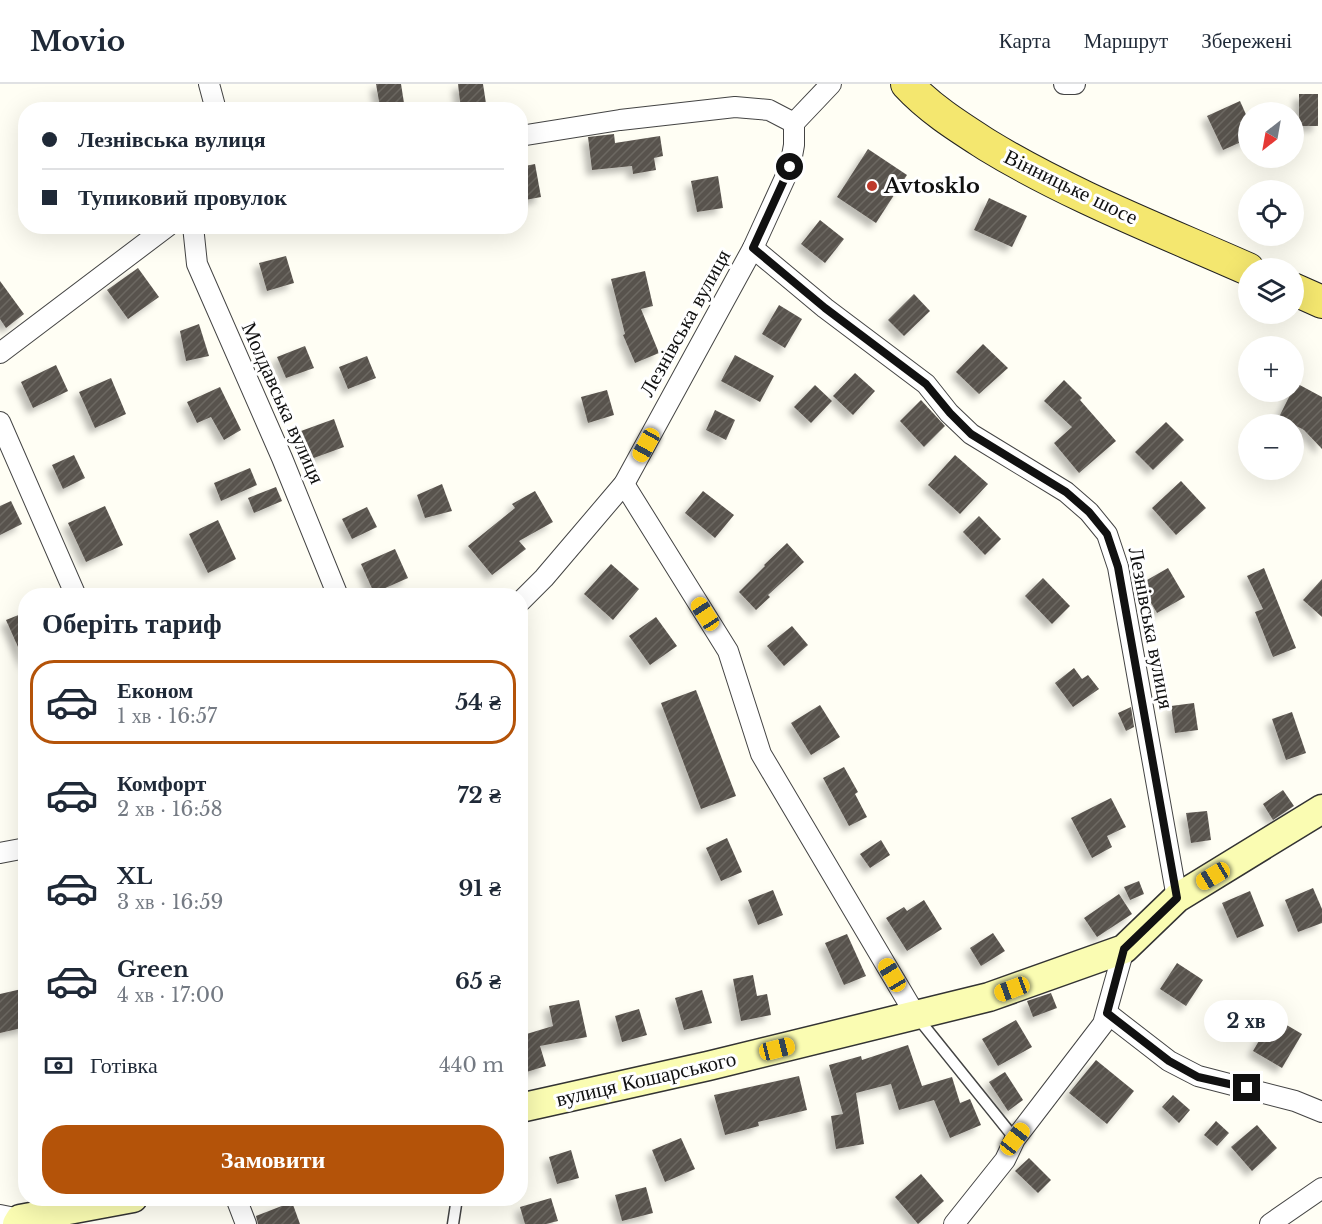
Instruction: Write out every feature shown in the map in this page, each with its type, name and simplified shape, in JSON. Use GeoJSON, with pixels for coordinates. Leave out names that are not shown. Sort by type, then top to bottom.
{"type":"FeatureCollection","features":[{"type":"Feature","properties":{"kind":"main road","name":"Вінницьке шосе"},"geometry":{"type":"LineString","coordinates":[[907,84],[919,97],[941,114],[1018,164],[1094,201],[1238,265]]}},
{"type":"Feature","properties":{"kind":"main road"},"geometry":{"type":"LineString","coordinates":[[1304,294],[1322,302]]}},
{"type":"Feature","properties":{"kind":"street"},"geometry":{"type":"LineString","coordinates":[[209,84],[214,102]]}},
{"type":"Feature","properties":{"kind":"street"},"geometry":{"type":"LineString","coordinates":[[528,135],[620,120],[735,107],[769,110],[794,123],[831,84]]}},
{"type":"Feature","properties":{"kind":"street"},"geometry":{"type":"LineString","coordinates":[[1064,84],[1075,84]]}},
{"type":"Feature","properties":{"kind":"street","name":"Лезнівська вулиця"},"geometry":{"type":"LineString","coordinates":[[528,595],[624,484],[753,248],[790,167],[794,145],[794,123]]}},
{"type":"Feature","properties":{"kind":"street"},"geometry":{"type":"LineString","coordinates":[[0,353],[157,234]]}},
{"type":"Feature","properties":{"kind":"street","name":"Молдавська вулиця"},"geometry":{"type":"LineString","coordinates":[[194,234],[197,264],[282,458],[335,588]]}},
{"type":"Feature","properties":{"kind":"street","name":"Лезнівська вулиця"},"geometry":{"type":"LineString","coordinates":[[753,248],[825,308],[926,384],[971,434],[1066,492],[1089,512],[1107,534],[1118,567],[1177,898]]}},
{"type":"Feature","properties":{"kind":"street"},"geometry":{"type":"LineString","coordinates":[[0,422],[73,588]]}},
{"type":"Feature","properties":{"kind":"street"},"geometry":{"type":"LineString","coordinates":[[624,484],[728,651],[761,754],[915,1014]]}},
{"type":"Feature","properties":{"kind":"street","name":"вулиця Кошарського"},"geometry":{"type":"LineString","coordinates":[[528,1106],[708,1066],[990,997],[1124,949],[1177,898],[1322,809]]}},
{"type":"Feature","properties":{"kind":"street"},"geometry":{"type":"LineString","coordinates":[[0,853],[18,850]]}},
{"type":"Feature","properties":{"kind":"street"},"geometry":{"type":"LineString","coordinates":[[954,1224],[1005,1160],[1015,1139],[1103,1024],[1124,949]]}},
{"type":"Feature","properties":{"kind":"street"},"geometry":{"type":"LineString","coordinates":[[1107,1013],[1169,1061],[1198,1077],[1295,1101],[1322,1112]]}},
{"type":"Feature","properties":{"kind":"street"},"geometry":{"type":"LineString","coordinates":[[1270,1224],[1322,1188]]}},
{"type":"Feature","properties":{"kind":"street"},"geometry":{"type":"LineString","coordinates":[[12,1219],[87,1206]]}},
{"type":"Feature","properties":{"kind":"street"},"geometry":{"type":"LineString","coordinates":[[239,1206],[246,1224]]}},
{"type":"Feature","properties":{"kind":"lane"},"geometry":{"type":"LineString","coordinates":[[915,1014],[1015,1139]]}},
{"type":"Feature","properties":{"kind":"lane"},"geometry":{"type":"LineString","coordinates":[[453,1224],[456,1206]]}},
{"type":"Feature","properties":{"kind":"building"},"geometry":{"type":"Polygon","coordinates":[[[376,84],[401,84],[404,102],[379,102],[376,84]]]}},
{"type":"Feature","properties":{"kind":"building"},"geometry":{"type":"Polygon","coordinates":[[[458,84],[483,84],[486,102],[460,102],[458,84]]]}},
{"type":"Feature","properties":{"kind":"building"},"geometry":{"type":"Polygon","coordinates":[[[1299,94],[1318,94],[1318,126],[1304,126],[1304,102],[1299,102],[1299,94]]]}},
{"type":"Feature","properties":{"kind":"building"},"geometry":{"type":"Polygon","coordinates":[[[1240,101],[1238,102],[1238,143],[1223,150],[1207,116],[1240,101]]]}},
{"type":"Feature","properties":{"kind":"building"},"geometry":{"type":"Polygon","coordinates":[[[614,134],[615,143],[660,136],[663,156],[654,158],[656,170],[633,174],[632,166],[592,170],[588,137],[614,134]]]}},
{"type":"Feature","properties":{"kind":"building"},"geometry":{"type":"Polygon","coordinates":[[[868,149],[907,175],[876,223],[837,197],[868,149]]]}},
{"type":"Feature","properties":{"kind":"building"},"geometry":{"type":"Polygon","coordinates":[[[535,164],[541,197],[528,199],[528,165],[535,164]]]}},
{"type":"Feature","properties":{"kind":"building"},"geometry":{"type":"Polygon","coordinates":[[[718,176],[723,208],[697,212],[691,181],[718,176]]]}},
{"type":"Feature","properties":{"kind":"building"},"geometry":{"type":"Polygon","coordinates":[[[989,198],[1027,216],[1012,247],[974,230],[989,198]]]}},
{"type":"Feature","properties":{"kind":"building"},"geometry":{"type":"Polygon","coordinates":[[[820,220],[844,239],[825,263],[801,244],[820,220]]]}},
{"type":"Feature","properties":{"kind":"building"},"geometry":{"type":"Polygon","coordinates":[[[286,256],[294,283],[267,291],[259,263],[286,256]]]}},
{"type":"Feature","properties":{"kind":"building"},"geometry":{"type":"Polygon","coordinates":[[[138,268],[159,297],[128,319],[107,290],[138,268]]]}},
{"type":"Feature","properties":{"kind":"building"},"geometry":{"type":"Polygon","coordinates":[[[645,271],[653,306],[641,309],[659,353],[635,363],[623,335],[625,334],[611,279],[645,271]]]}},
{"type":"Feature","properties":{"kind":"building"},"geometry":{"type":"Polygon","coordinates":[[[0,281],[24,314],[6,328],[0,319],[0,281]]]}},
{"type":"Feature","properties":{"kind":"building"},"geometry":{"type":"Polygon","coordinates":[[[914,294],[930,311],[904,336],[888,320],[914,294]]]}},
{"type":"Feature","properties":{"kind":"building"},"geometry":{"type":"Polygon","coordinates":[[[779,305],[802,319],[785,348],[762,334],[779,305]]]}},
{"type":"Feature","properties":{"kind":"building"},"geometry":{"type":"Polygon","coordinates":[[[199,324],[209,356],[186,361],[180,331],[199,324]]]}},
{"type":"Feature","properties":{"kind":"building"},"geometry":{"type":"Polygon","coordinates":[[[983,344],[1008,368],[979,394],[956,372],[983,344]]]}},
{"type":"Feature","properties":{"kind":"building"},"geometry":{"type":"Polygon","coordinates":[[[305,346],[314,368],[286,378],[277,357],[305,346]]]}},
{"type":"Feature","properties":{"kind":"building"},"geometry":{"type":"Polygon","coordinates":[[[735,355],[774,376],[760,402],[721,381],[735,355]]]}},
{"type":"Feature","properties":{"kind":"building"},"geometry":{"type":"Polygon","coordinates":[[[367,356],[376,378],[348,389],[339,367],[367,356]]]}},
{"type":"Feature","properties":{"kind":"building"},"geometry":{"type":"Polygon","coordinates":[[[56,365],[68,391],[33,408],[21,382],[56,365]]]}},
{"type":"Feature","properties":{"kind":"building"},"geometry":{"type":"Polygon","coordinates":[[[855,373],[875,391],[853,415],[833,396],[855,373]]]}},
{"type":"Feature","properties":{"kind":"building"},"geometry":{"type":"Polygon","coordinates":[[[111,378],[126,414],[95,428],[79,392],[111,378]]]}},
{"type":"Feature","properties":{"kind":"building"},"geometry":{"type":"Polygon","coordinates":[[[1064,380],[1082,398],[1080,400],[1116,441],[1079,473],[1054,443],[1072,427],[1044,401],[1064,380]]]}},
{"type":"Feature","properties":{"kind":"building"},"geometry":{"type":"Polygon","coordinates":[[[815,385],[832,401],[811,423],[794,407],[815,385]]]}},
{"type":"Feature","properties":{"kind":"building"},"geometry":{"type":"Polygon","coordinates":[[[220,387],[241,430],[224,440],[211,417],[197,423],[187,402],[220,387]]]}},
{"type":"Feature","properties":{"kind":"building"},"geometry":{"type":"Polygon","coordinates":[[[1304,387],[1322,397],[1322,449],[1304,430],[1304,414],[1280,414],[1286,402],[1304,402],[1304,387]]]}},
{"type":"Feature","properties":{"kind":"building"},"geometry":{"type":"Polygon","coordinates":[[[607,390],[614,415],[588,423],[581,397],[607,390]]]}},
{"type":"Feature","properties":{"kind":"building"},"geometry":{"type":"Polygon","coordinates":[[[921,400],[945,426],[924,447],[900,421],[921,400]]]}},
{"type":"Feature","properties":{"kind":"building"},"geometry":{"type":"Polygon","coordinates":[[[715,410],[735,420],[726,440],[706,430],[715,410]]]}},
{"type":"Feature","properties":{"kind":"building"},"geometry":{"type":"Polygon","coordinates":[[[334,419],[344,447],[311,459],[301,431],[334,419]]]}},
{"type":"Feature","properties":{"kind":"building"},"geometry":{"type":"Polygon","coordinates":[[[1166,422],[1184,440],[1153,470],[1135,452],[1166,422]]]}},
{"type":"Feature","properties":{"kind":"building"},"geometry":{"type":"Polygon","coordinates":[[[74,455],[85,478],[63,489],[52,465],[74,455]]]}},
{"type":"Feature","properties":{"kind":"building"},"geometry":{"type":"Polygon","coordinates":[[[955,455],[988,484],[960,514],[928,485],[955,455]]]}},
{"type":"Feature","properties":{"kind":"building"},"geometry":{"type":"Polygon","coordinates":[[[250,468],[257,485],[221,501],[214,483],[250,468]]]}},
{"type":"Feature","properties":{"kind":"building"},"geometry":{"type":"Polygon","coordinates":[[[1181,481],[1206,508],[1176,535],[1152,508],[1181,481]]]}},
{"type":"Feature","properties":{"kind":"building"},"geometry":{"type":"Polygon","coordinates":[[[442,484],[452,511],[425,518],[417,495],[442,484]]]}},
{"type":"Feature","properties":{"kind":"building"},"geometry":{"type":"Polygon","coordinates":[[[276,487],[282,501],[254,513],[248,498],[276,487]]]}},
{"type":"Feature","properties":{"kind":"building"},"geometry":{"type":"Polygon","coordinates":[[[535,491],[553,522],[519,541],[526,549],[492,575],[468,546],[515,508],[512,504],[535,491]]]}},
{"type":"Feature","properties":{"kind":"building"},"geometry":{"type":"Polygon","coordinates":[[[703,491],[734,515],[715,538],[685,513],[703,491]]]}},
{"type":"Feature","properties":{"kind":"building"},"geometry":{"type":"Polygon","coordinates":[[[11,501],[22,524],[0,535],[0,506],[11,501]]]}},
{"type":"Feature","properties":{"kind":"building"},"geometry":{"type":"Polygon","coordinates":[[[105,506],[123,545],[86,562],[68,523],[105,506]]]}},
{"type":"Feature","properties":{"kind":"building"},"geometry":{"type":"Polygon","coordinates":[[[367,507],[377,527],[352,539],[342,519],[367,507]]]}},
{"type":"Feature","properties":{"kind":"building"},"geometry":{"type":"Polygon","coordinates":[[[979,516],[1001,539],[985,555],[963,532],[979,516]]]}},
{"type":"Feature","properties":{"kind":"building"},"geometry":{"type":"Polygon","coordinates":[[[218,520],[236,559],[208,573],[189,534],[218,520]]]}},
{"type":"Feature","properties":{"kind":"building"},"geometry":{"type":"Polygon","coordinates":[[[787,543],[804,562],[768,595],[770,597],[756,610],[739,592],[787,543]]]}},
{"type":"Feature","properties":{"kind":"building"},"geometry":{"type":"Polygon","coordinates":[[[395,549],[408,578],[385,588],[372,588],[361,564],[395,549]]]}},
{"type":"Feature","properties":{"kind":"building"},"geometry":{"type":"Polygon","coordinates":[[[611,564],[639,589],[613,620],[584,594],[611,564]]]}},
{"type":"Feature","properties":{"kind":"building"},"geometry":{"type":"Polygon","coordinates":[[[1168,568],[1185,597],[1157,613],[1140,584],[1168,568]]]}},
{"type":"Feature","properties":{"kind":"building"},"geometry":{"type":"Polygon","coordinates":[[[1264,568],[1296,648],[1273,657],[1255,612],[1263,609],[1247,576],[1264,568]]]}},
{"type":"Feature","properties":{"kind":"building"},"geometry":{"type":"Polygon","coordinates":[[[1043,578],[1070,606],[1052,624],[1025,596],[1043,578]]]}},
{"type":"Feature","properties":{"kind":"building"},"geometry":{"type":"Polygon","coordinates":[[[1322,579],[1322,617],[1303,600],[1322,579]]]}},
{"type":"Feature","properties":{"kind":"building"},"geometry":{"type":"Polygon","coordinates":[[[18,615],[18,647],[6,620],[18,615]]]}},
{"type":"Feature","properties":{"kind":"building"},"geometry":{"type":"Polygon","coordinates":[[[656,617],[677,646],[650,665],[629,636],[656,617]]]}},
{"type":"Feature","properties":{"kind":"building"},"geometry":{"type":"Polygon","coordinates":[[[792,626],[808,645],[784,666],[767,646],[792,626]]]}},
{"type":"Feature","properties":{"kind":"building"},"geometry":{"type":"Polygon","coordinates":[[[1074,668],[1082,679],[1088,675],[1099,689],[1073,707],[1055,683],[1074,668]]]}},
{"type":"Feature","properties":{"kind":"building"},"geometry":{"type":"Polygon","coordinates":[[[696,690],[736,796],[701,809],[661,703],[696,690]]]}},
{"type":"Feature","properties":{"kind":"building"},"geometry":{"type":"Polygon","coordinates":[[[1194,703],[1198,730],[1175,733],[1171,706],[1194,703]]]}},
{"type":"Feature","properties":{"kind":"building"},"geometry":{"type":"Polygon","coordinates":[[[820,705],[840,737],[811,755],[791,723],[820,705]]]}},
{"type":"Feature","properties":{"kind":"building"},"geometry":{"type":"Polygon","coordinates":[[[1131,707],[1134,727],[1126,731],[1118,713],[1131,707]]]}},
{"type":"Feature","properties":{"kind":"building"},"geometry":{"type":"Polygon","coordinates":[[[1292,712],[1306,753],[1286,760],[1272,719],[1292,712]]]}},
{"type":"Feature","properties":{"kind":"building"},"geometry":{"type":"Polygon","coordinates":[[[844,767],[858,792],[855,794],[867,817],[849,826],[823,778],[844,767]]]}},
{"type":"Feature","properties":{"kind":"building"},"geometry":{"type":"Polygon","coordinates":[[[1283,790],[1294,806],[1273,820],[1263,804],[1283,790]]]}},
{"type":"Feature","properties":{"kind":"building"},"geometry":{"type":"Polygon","coordinates":[[[1111,798],[1126,827],[1107,836],[1112,847],[1092,858],[1071,818],[1111,798]]]}},
{"type":"Feature","properties":{"kind":"building"},"geometry":{"type":"Polygon","coordinates":[[[1207,811],[1211,840],[1191,843],[1186,813],[1207,811]]]}},
{"type":"Feature","properties":{"kind":"building"},"geometry":{"type":"Polygon","coordinates":[[[727,838],[742,872],[721,881],[706,848],[727,838]]]}},
{"type":"Feature","properties":{"kind":"building"},"geometry":{"type":"Polygon","coordinates":[[[881,840],[890,855],[870,868],[860,854],[881,840]]]}},
{"type":"Feature","properties":{"kind":"building"},"geometry":{"type":"Polygon","coordinates":[[[1139,881],[1144,894],[1130,900],[1124,887],[1139,881]]]}},
{"type":"Feature","properties":{"kind":"building"},"geometry":{"type":"Polygon","coordinates":[[[1313,888],[1322,909],[1322,923],[1298,932],[1285,900],[1313,888]]]}},
{"type":"Feature","properties":{"kind":"building"},"geometry":{"type":"Polygon","coordinates":[[[773,890],[783,915],[758,925],[748,900],[773,890]]]}},
{"type":"Feature","properties":{"kind":"building"},"geometry":{"type":"Polygon","coordinates":[[[1250,891],[1264,926],[1237,938],[1222,903],[1250,891]]]}},
{"type":"Feature","properties":{"kind":"building"},"geometry":{"type":"Polygon","coordinates":[[[1119,894],[1132,914],[1097,937],[1084,918],[1119,894]]]}},
{"type":"Feature","properties":{"kind":"building"},"geometry":{"type":"Polygon","coordinates":[[[924,900],[942,929],[907,951],[886,918],[904,907],[907,911],[924,900]]]}},
{"type":"Feature","properties":{"kind":"building"},"geometry":{"type":"Polygon","coordinates":[[[993,933],[1005,951],[981,966],[970,948],[993,933]]]}},
{"type":"Feature","properties":{"kind":"building"},"geometry":{"type":"Polygon","coordinates":[[[847,934],[866,976],[844,985],[825,943],[847,934]]]}},
{"type":"Feature","properties":{"kind":"building"},"geometry":{"type":"Polygon","coordinates":[[[1177,963],[1203,980],[1186,1006],[1160,989],[1177,963]]]}},
{"type":"Feature","properties":{"kind":"building"},"geometry":{"type":"Polygon","coordinates":[[[753,975],[757,996],[767,994],[771,1015],[741,1021],[733,979],[753,975]]]}},
{"type":"Feature","properties":{"kind":"building"},"geometry":{"type":"Polygon","coordinates":[[[18,990],[18,1029],[0,1033],[0,994],[18,990]]]}},
{"type":"Feature","properties":{"kind":"building"},"geometry":{"type":"Polygon","coordinates":[[[702,990],[712,1023],[684,1030],[675,998],[702,990]]]}},
{"type":"Feature","properties":{"kind":"building"},"geometry":{"type":"Polygon","coordinates":[[[1051,993],[1057,1008],[1033,1017],[1027,1001],[1051,993]]]}},
{"type":"Feature","properties":{"kind":"building"},"geometry":{"type":"Polygon","coordinates":[[[579,1000],[587,1037],[540,1046],[546,1066],[528,1072],[528,1034],[553,1026],[549,1006],[579,1000]]]}},
{"type":"Feature","properties":{"kind":"building"},"geometry":{"type":"Polygon","coordinates":[[[639,1009],[647,1035],[622,1042],[615,1016],[639,1009]]]}},
{"type":"Feature","properties":{"kind":"building"},"geometry":{"type":"Polygon","coordinates":[[[1273,1017],[1302,1034],[1282,1068],[1253,1051],[1273,1017]]]}},
{"type":"Feature","properties":{"kind":"building"},"geometry":{"type":"Polygon","coordinates":[[[1016,1020],[1032,1047],[998,1066],[982,1039],[1016,1020]]]}},
{"type":"Feature","properties":{"kind":"building"},"geometry":{"type":"Polygon","coordinates":[[[908,1045],[922,1086],[952,1077],[960,1103],[970,1099],[981,1125],[950,1138],[934,1100],[899,1110],[891,1084],[856,1093],[864,1144],[836,1149],[831,1116],[843,1114],[829,1065],[861,1056],[862,1060],[908,1045]]]}},
{"type":"Feature","properties":{"kind":"building"},"geometry":{"type":"Polygon","coordinates":[[[1096,1060],[1134,1091],[1107,1124],[1069,1093],[1096,1060]]]}},
{"type":"Feature","properties":{"kind":"building"},"geometry":{"type":"Polygon","coordinates":[[[1005,1072],[1023,1100],[1008,1111],[989,1082],[1005,1072]]]}},
{"type":"Feature","properties":{"kind":"building"},"geometry":{"type":"Polygon","coordinates":[[[799,1076],[807,1110],[758,1122],[759,1126],[725,1135],[714,1095],[799,1076]]]}},
{"type":"Feature","properties":{"kind":"building"},"geometry":{"type":"Polygon","coordinates":[[[1173,1095],[1190,1110],[1179,1123],[1162,1107],[1173,1095]]]}},
{"type":"Feature","properties":{"kind":"building"},"geometry":{"type":"Polygon","coordinates":[[[1216,1121],[1229,1133],[1217,1146],[1204,1135],[1216,1121]]]}},
{"type":"Feature","properties":{"kind":"building"},"geometry":{"type":"Polygon","coordinates":[[[1257,1125],[1277,1148],[1252,1171],[1231,1147],[1257,1125]]]}},
{"type":"Feature","properties":{"kind":"building"},"geometry":{"type":"Polygon","coordinates":[[[681,1138],[695,1169],[665,1182],[652,1150],[681,1138]]]}},
{"type":"Feature","properties":{"kind":"building"},"geometry":{"type":"Polygon","coordinates":[[[571,1150],[579,1178],[557,1184],[549,1157],[571,1150]]]}},
{"type":"Feature","properties":{"kind":"building"},"geometry":{"type":"Polygon","coordinates":[[[1029,1158],[1051,1180],[1038,1193],[1015,1171],[1029,1158]]]}},
{"type":"Feature","properties":{"kind":"building"},"geometry":{"type":"Polygon","coordinates":[[[921,1174],[944,1201],[918,1224],[895,1197],[921,1174]]]}},
{"type":"Feature","properties":{"kind":"building"},"geometry":{"type":"Polygon","coordinates":[[[646,1187],[653,1213],[622,1221],[615,1195],[646,1187]]]}},
{"type":"Feature","properties":{"kind":"building"},"geometry":{"type":"Polygon","coordinates":[[[551,1198],[558,1221],[546,1224],[525,1224],[520,1207],[551,1198]]]}},
{"type":"Feature","properties":{"kind":"building"},"geometry":{"type":"Polygon","coordinates":[[[282,1206],[293,1206],[300,1224],[258,1224],[256,1216],[282,1206]]]}},
{"type":"Feature","properties":{"kind":"place","name":"Avtosklo"},"geometry":{"type":"Point","coordinates":[872,186]}},
{"type":"Feature","properties":{"kind":"route"},"geometry":{"type":"LineString","coordinates":[[790,167],[753,248],[825,308],[926,384],[971,434],[1066,492],[1089,512],[1107,534],[1118,567],[1177,898],[1124,949],[1107,1013],[1169,1061],[1198,1077],[1247,1088]]}}]}
